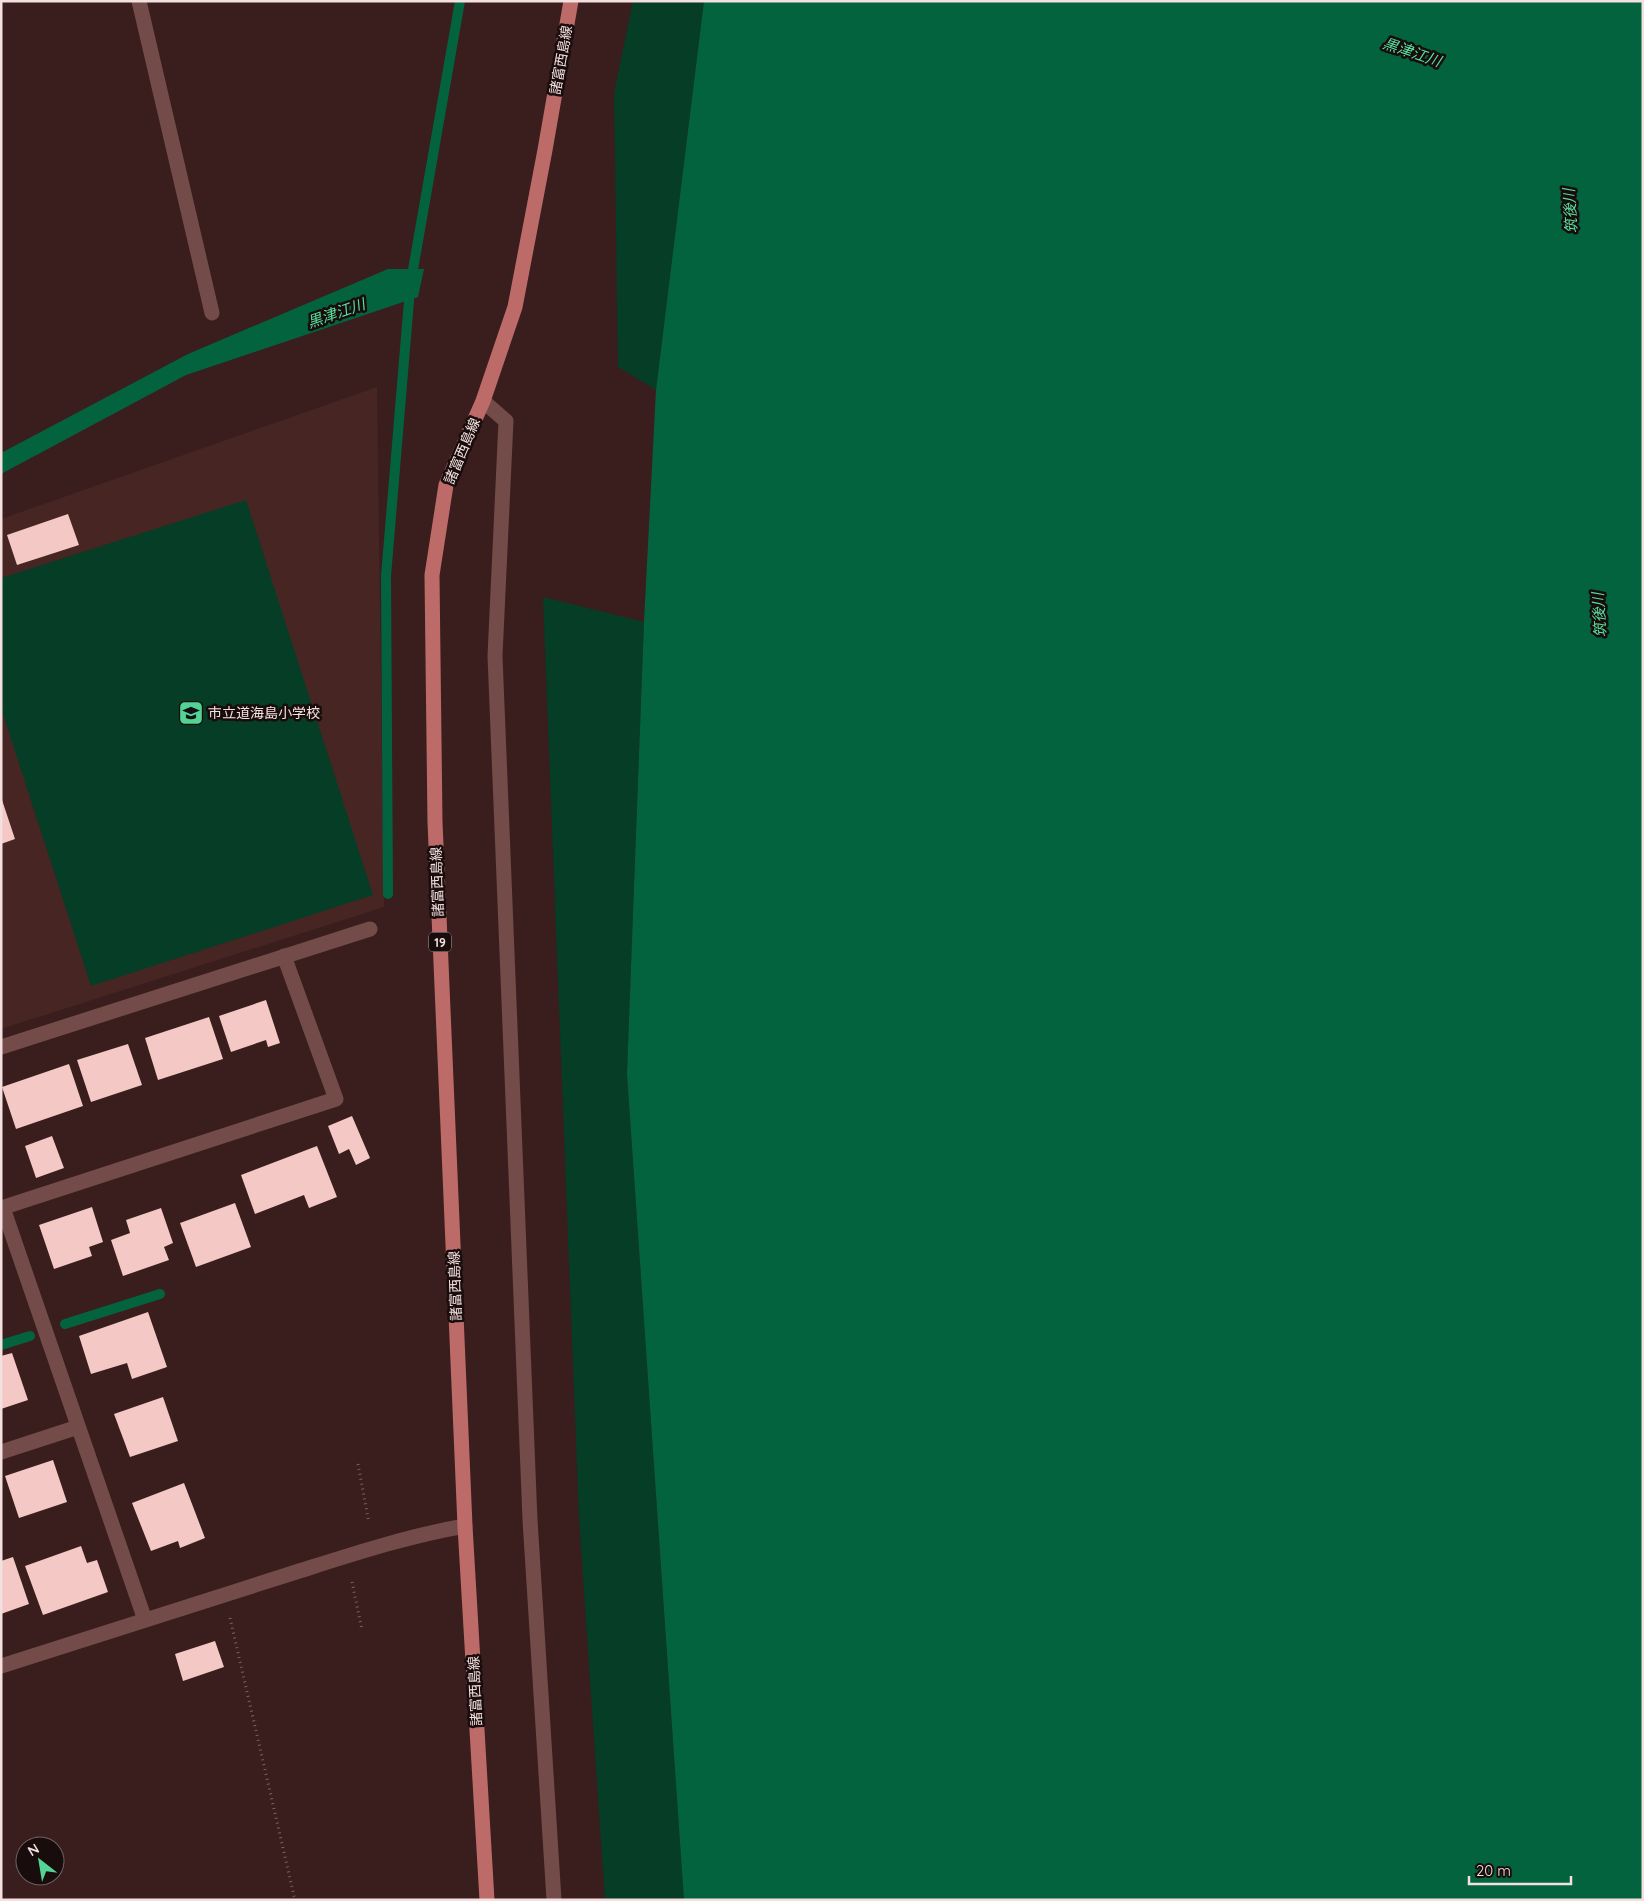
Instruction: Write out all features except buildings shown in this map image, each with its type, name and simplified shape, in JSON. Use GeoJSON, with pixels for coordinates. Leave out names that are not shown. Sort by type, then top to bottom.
{"type":"FeatureCollection","features":[{"type":"Feature","properties":{"kind":"main road","name":"諸富西島線"},"geometry":{"type":"LineString","coordinates":[[487,1900],[465,1526],[435,822],[432,575],[446,485],[483,401],[515,307],[571,1]]}},
{"type":"Feature","properties":{"kind":"street"},"geometry":{"type":"LineString","coordinates":[[139,1],[212,313]]}},
{"type":"Feature","properties":{"kind":"street"},"geometry":{"type":"LineString","coordinates":[[483,401],[506,421],[495,656],[530,1520],[554,1900]]}},
{"type":"Feature","properties":{"kind":"street"},"geometry":{"type":"LineString","coordinates":[[1,1047],[370,929]]}},
{"type":"Feature","properties":{"kind":"street"},"geometry":{"type":"LineString","coordinates":[[145,1620],[2,1208],[336,1099],[284,956]]}},
{"type":"Feature","properties":{"kind":"street"},"geometry":{"type":"LineString","coordinates":[[1,1452],[78,1427]]}},
{"type":"Feature","properties":{"kind":"street"},"geometry":{"type":"LineString","coordinates":[[1,1666],[346,1556],[434,1531],[465,1526]]}},
{"type":"Feature","properties":{"kind":"path"},"geometry":{"type":"LineString","coordinates":[[358,1464],[374,1548]]}},
{"type":"Feature","properties":{"kind":"path"},"geometry":{"type":"LineString","coordinates":[[346,1556],[362,1630]]}},
{"type":"Feature","properties":{"kind":"path"},"geometry":{"type":"LineString","coordinates":[[225,1594],[295,1900]]}},
{"type":"Feature","properties":{"kind":"shaded area"},"geometry":{"type":"Polygon","coordinates":[[[633,1],[704,1],[656,390],[618,367],[614,93],[633,1]]]}},
{"type":"Feature","properties":{"kind":"shaded area","name":"市立道海島小学校"},"geometry":{"type":"Polygon","coordinates":[[[377,387],[384,907],[1,1029],[1,519],[377,387]]]}},
{"type":"Feature","properties":{"kind":"shaded area","name":"市立道海島小学校"},"geometry":{"type":"Polygon","coordinates":[[[246,500],[373,895],[91,986],[1,708],[1,578],[246,500]]]}},
{"type":"Feature","properties":{"kind":"shaded area"},"geometry":{"type":"Polygon","coordinates":[[[543,597],[644,622],[627,1074],[684,1900],[605,1900],[579,1518],[543,597]]]}},
{"type":"Feature","properties":{"kind":"water","name":"筑後川"},"geometry":{"type":"Polygon","coordinates":[[[704,1],[1643,1],[1643,1900],[684,1900],[627,1074],[644,622],[656,390],[704,1]]]}},
{"type":"Feature","properties":{"kind":"water"},"geometry":{"type":"Polygon","coordinates":[[[388,269],[424,269],[418,297],[186,375],[1,474],[1,453],[188,354],[388,269]]]}},
{"type":"Feature","properties":{"kind":"waterway","name":"黒津江川"},"geometry":{"type":"LineString","coordinates":[[411,281],[460,1]]}},
{"type":"Feature","properties":{"kind":"waterway"},"geometry":{"type":"LineString","coordinates":[[388,894],[386,576],[410,289]]}},
{"type":"Feature","properties":{"kind":"waterway"},"geometry":{"type":"LineString","coordinates":[[65,1324],[160,1294]]}},
{"type":"Feature","properties":{"kind":"waterway"},"geometry":{"type":"LineString","coordinates":[[1,1345],[30,1336]]}},
{"type":"Feature","properties":{"kind":"place","name":"市立道海島小学校"},"geometry":{"type":"Point","coordinates":[191,713]}}]}
